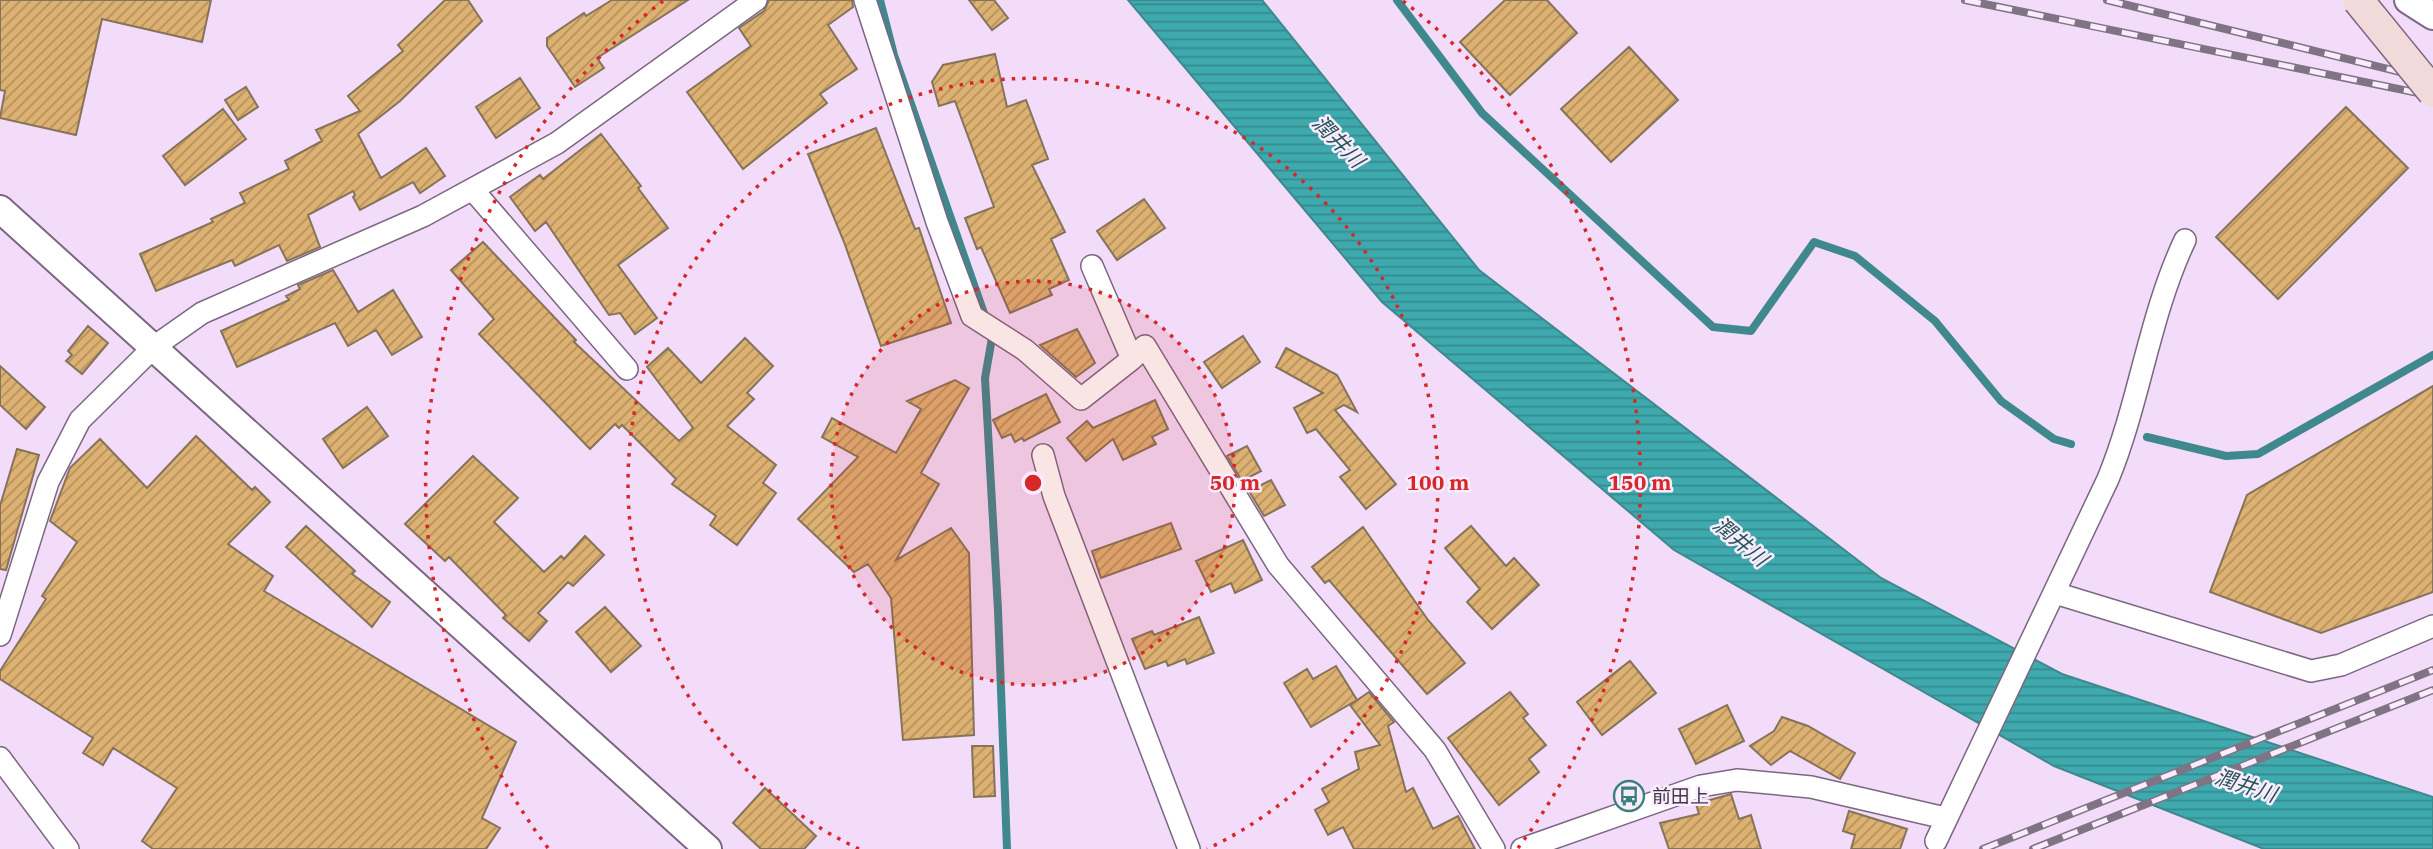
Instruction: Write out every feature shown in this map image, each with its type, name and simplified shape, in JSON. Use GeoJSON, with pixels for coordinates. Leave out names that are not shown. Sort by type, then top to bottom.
{"type":"FeatureCollection","features":[{"type":"Feature","properties":{"kind":"main road"},"geometry":{"type":"LineString","coordinates":[[2358,0],[2433,92]]}},
{"type":"Feature","properties":{"kind":"street"},"geometry":{"type":"LineString","coordinates":[[0,635],[48,482],[80,420],[155,346],[202,313],[422,216],[557,143],[757,0]]}},
{"type":"Feature","properties":{"kind":"street"},"geometry":{"type":"LineString","coordinates":[[865,0],[937,222],[972,316],[1025,350],[1080,399],[1145,346],[1278,565],[1436,750],[1494,849]]}},
{"type":"Feature","properties":{"kind":"street"},"geometry":{"type":"LineString","coordinates":[[2408,0],[2433,16]]}},
{"type":"Feature","properties":{"kind":"street"},"geometry":{"type":"LineString","coordinates":[[473,190],[628,369]]}},
{"type":"Feature","properties":{"kind":"street"},"geometry":{"type":"LineString","coordinates":[[0,209],[155,346],[708,849]]}},
{"type":"Feature","properties":{"kind":"street"},"geometry":{"type":"LineString","coordinates":[[1936,841],[1964,778],[2056,593],[2118,456],[2167,281],[2185,240]]}},
{"type":"Feature","properties":{"kind":"street"},"geometry":{"type":"LineString","coordinates":[[1092,266],[1132,359]]}},
{"type":"Feature","properties":{"kind":"street"},"geometry":{"type":"LineString","coordinates":[[1043,455],[1054,496],[1189,849]]}},
{"type":"Feature","properties":{"kind":"street"},"geometry":{"type":"LineString","coordinates":[[2056,593],[2311,671],[2341,665],[2433,626]]}},
{"type":"Feature","properties":{"kind":"street"},"geometry":{"type":"LineString","coordinates":[[0,758],[68,849]]}},
{"type":"Feature","properties":{"kind":"street"},"geometry":{"type":"LineString","coordinates":[[1522,849],[1701,786],[1737,779],[1811,787],[1945,818]]}},
{"type":"Feature","properties":{"kind":"water","name":"潤井川"},"geometry":{"type":"Polygon","coordinates":[[[1128,0],[1262,0],[1479,270],[1881,578],[2062,674],[2433,797],[2433,849],[2264,849],[2054,766],[1674,550],[1382,302],[1128,0]]]}},
{"type":"Feature","properties":{"kind":"building"},"geometry":{"type":"Polygon","coordinates":[[[0,0],[211,0],[202,42],[102,19],[76,135],[0,118],[5,91],[0,90],[0,0]]]}},
{"type":"Feature","properties":{"kind":"building"},"geometry":{"type":"Polygon","coordinates":[[[445,0],[468,0],[482,21],[400,101],[358,134],[381,178],[426,148],[445,176],[420,193],[413,182],[360,210],[353,191],[308,215],[320,247],[287,261],[279,245],[235,266],[232,260],[156,291],[140,254],[213,222],[211,219],[245,203],[240,193],[289,169],[285,161],[322,141],[316,130],[360,111],[348,96],[403,51],[398,45],[445,0]]]}},
{"type":"Feature","properties":{"kind":"building"},"geometry":{"type":"Polygon","coordinates":[[[612,0],[688,0],[597,58],[604,68],[575,87],[547,46],[547,38],[584,13],[586,16],[612,0]]]}},
{"type":"Feature","properties":{"kind":"building"},"geometry":{"type":"Polygon","coordinates":[[[769,0],[852,0],[853,7],[828,25],[857,69],[820,94],[827,103],[743,169],[687,92],[751,46],[739,28],[764,11],[769,0]]]}},
{"type":"Feature","properties":{"kind":"building"},"geometry":{"type":"Polygon","coordinates":[[[969,0],[994,0],[1008,18],[992,30],[969,0]]]}},
{"type":"Feature","properties":{"kind":"building"},"geometry":{"type":"Polygon","coordinates":[[[1505,0],[1547,0],[1577,33],[1510,95],[1460,42],[1505,0]]]}},
{"type":"Feature","properties":{"kind":"building"},"geometry":{"type":"Polygon","coordinates":[[[1629,47],[1678,100],[1611,162],[1561,109],[1629,47]]]}},
{"type":"Feature","properties":{"kind":"building"},"geometry":{"type":"Polygon","coordinates":[[[995,54],[1007,107],[1026,100],[1048,159],[1032,165],[1065,232],[1051,239],[1069,280],[1049,289],[1052,295],[1010,313],[981,247],[977,249],[965,218],[994,207],[955,101],[939,106],[932,82],[943,65],[995,54]]]}},
{"type":"Feature","properties":{"kind":"building"},"geometry":{"type":"Polygon","coordinates":[[[520,78],[540,108],[496,138],[476,107],[520,78]]]}},
{"type":"Feature","properties":{"kind":"building"},"geometry":{"type":"Polygon","coordinates":[[[246,87],[258,107],[238,120],[225,100],[246,87]]]}},
{"type":"Feature","properties":{"kind":"building"},"geometry":{"type":"Polygon","coordinates":[[[2346,107],[2408,168],[2278,299],[2216,237],[2346,107]]]}},
{"type":"Feature","properties":{"kind":"building"},"geometry":{"type":"Polygon","coordinates":[[[223,109],[246,139],[185,185],[163,156],[223,109]]]}},
{"type":"Feature","properties":{"kind":"building"},"geometry":{"type":"Polygon","coordinates":[[[876,128],[915,229],[919,228],[951,323],[881,346],[844,242],[808,154],[876,128]]]}},
{"type":"Feature","properties":{"kind":"building"},"geometry":{"type":"Polygon","coordinates":[[[601,134],[641,186],[638,188],[668,228],[618,265],[657,318],[635,334],[620,313],[609,315],[546,222],[535,231],[510,197],[540,175],[543,179],[601,134]]]}},
{"type":"Feature","properties":{"kind":"building"},"geometry":{"type":"Polygon","coordinates":[[[1144,199],[1165,228],[1117,260],[1097,231],[1144,199]]]}},
{"type":"Feature","properties":{"kind":"building"},"geometry":{"type":"Polygon","coordinates":[[[483,242],[576,340],[574,342],[679,441],[693,428],[647,367],[668,348],[701,383],[745,338],[773,366],[747,393],[754,399],[727,426],[776,465],[763,483],[776,493],[737,545],[710,525],[716,516],[672,484],[676,479],[622,425],[619,428],[615,424],[590,449],[479,334],[494,319],[451,270],[483,242]]]}},
{"type":"Feature","properties":{"kind":"building"},"geometry":{"type":"Polygon","coordinates":[[[333,270],[358,312],[393,290],[422,337],[392,355],[376,330],[348,346],[335,323],[237,367],[221,331],[289,300],[286,296],[300,289],[298,285],[333,270]]]}},
{"type":"Feature","properties":{"kind":"building"},"geometry":{"type":"Polygon","coordinates":[[[88,326],[108,343],[82,374],[66,361],[72,355],[68,351],[88,326]]]}},
{"type":"Feature","properties":{"kind":"building"},"geometry":{"type":"Polygon","coordinates":[[[1077,329],[1095,363],[1076,377],[1040,345],[1077,329]]]}},
{"type":"Feature","properties":{"kind":"building"},"geometry":{"type":"Polygon","coordinates":[[[1243,336],[1260,362],[1222,388],[1204,362],[1243,336]]]}},
{"type":"Feature","properties":{"kind":"building"},"geometry":{"type":"Polygon","coordinates":[[[1286,348],[1337,375],[1357,412],[1344,405],[1335,410],[1396,484],[1366,509],[1340,477],[1350,470],[1316,429],[1307,433],[1294,408],[1323,393],[1276,367],[1286,348]]]}},
{"type":"Feature","properties":{"kind":"building"},"geometry":{"type":"Polygon","coordinates":[[[0,366],[45,407],[26,429],[0,405],[0,366]]]}},
{"type":"Feature","properties":{"kind":"building"},"geometry":{"type":"Polygon","coordinates":[[[955,380],[969,388],[921,473],[939,484],[896,560],[951,528],[969,553],[974,735],[903,740],[891,598],[868,564],[854,572],[798,519],[858,457],[822,437],[832,418],[896,453],[921,409],[907,401],[955,380]]]}},
{"type":"Feature","properties":{"kind":"building"},"geometry":{"type":"Polygon","coordinates":[[[2433,386],[2433,592],[2321,633],[2210,592],[2247,495],[2433,386]]]}},
{"type":"Feature","properties":{"kind":"building"},"geometry":{"type":"Polygon","coordinates":[[[1046,394],[1060,422],[1024,441],[1022,438],[1015,442],[1011,434],[1002,438],[993,420],[1046,394]]]}},
{"type":"Feature","properties":{"kind":"building"},"geometry":{"type":"Polygon","coordinates":[[[1155,400],[1168,429],[1152,437],[1156,444],[1123,460],[1113,439],[1086,461],[1067,438],[1087,421],[1093,428],[1155,400]]]}},
{"type":"Feature","properties":{"kind":"building"},"geometry":{"type":"Polygon","coordinates":[[[367,407],[388,436],[343,468],[323,439],[367,407]]]}},
{"type":"Feature","properties":{"kind":"building"},"geometry":{"type":"Polygon","coordinates":[[[196,436],[252,490],[255,487],[270,502],[228,544],[273,576],[264,591],[516,742],[482,818],[500,828],[486,849],[153,849],[142,841],[177,788],[113,748],[103,765],[83,753],[93,738],[0,679],[0,671],[46,599],[42,596],[77,542],[50,521],[70,468],[100,439],[147,488],[196,436]]]}},
{"type":"Feature","properties":{"kind":"building"},"geometry":{"type":"Polygon","coordinates":[[[1247,446],[1261,471],[1242,481],[1227,456],[1247,446]]]}},
{"type":"Feature","properties":{"kind":"building"},"geometry":{"type":"Polygon","coordinates":[[[17,449],[39,455],[6,570],[0,569],[0,506],[17,449]]]}},
{"type":"Feature","properties":{"kind":"building"},"geometry":{"type":"Polygon","coordinates":[[[473,456],[518,498],[494,522],[544,572],[561,556],[564,559],[585,536],[604,555],[573,586],[568,582],[538,613],[547,621],[529,641],[503,618],[506,615],[449,557],[445,561],[405,524],[473,456]]]}},
{"type":"Feature","properties":{"kind":"building"},"geometry":{"type":"Polygon","coordinates":[[[1271,480],[1285,505],[1264,516],[1249,491],[1271,480]]]}},
{"type":"Feature","properties":{"kind":"building"},"geometry":{"type":"Polygon","coordinates":[[[1171,523],[1181,549],[1101,578],[1092,551],[1171,523]]]}},
{"type":"Feature","properties":{"kind":"building"},"geometry":{"type":"Polygon","coordinates":[[[306,526],[355,571],[352,574],[390,602],[372,627],[286,547],[306,526]]]}},
{"type":"Feature","properties":{"kind":"building"},"geometry":{"type":"Polygon","coordinates":[[[1471,526],[1506,566],[1514,558],[1539,585],[1492,629],[1467,602],[1480,589],[1445,548],[1471,526]]]}},
{"type":"Feature","properties":{"kind":"building"},"geometry":{"type":"Polygon","coordinates":[[[1363,527],[1428,620],[1465,663],[1427,694],[1329,580],[1325,583],[1312,567],[1363,527]]]}},
{"type":"Feature","properties":{"kind":"building"},"geometry":{"type":"Polygon","coordinates":[[[1243,540],[1262,580],[1235,593],[1231,583],[1211,592],[1196,561],[1243,540]]]}},
{"type":"Feature","properties":{"kind":"building"},"geometry":{"type":"Polygon","coordinates":[[[605,607],[641,646],[611,672],[576,632],[605,607]]]}},
{"type":"Feature","properties":{"kind":"building"},"geometry":{"type":"Polygon","coordinates":[[[1199,617],[1214,653],[1187,664],[1185,659],[1168,666],[1166,661],[1145,669],[1132,639],[1152,631],[1154,635],[1199,617]]]}},
{"type":"Feature","properties":{"kind":"building"},"geometry":{"type":"Polygon","coordinates":[[[1630,661],[1656,693],[1602,735],[1577,702],[1630,661]]]}},
{"type":"Feature","properties":{"kind":"building"},"geometry":{"type":"Polygon","coordinates":[[[1336,666],[1357,700],[1311,727],[1284,683],[1307,669],[1313,679],[1336,666]]]}},
{"type":"Feature","properties":{"kind":"building"},"geometry":{"type":"Polygon","coordinates":[[[1369,692],[1394,722],[1388,726],[1406,792],[1413,788],[1433,829],[1458,816],[1475,849],[1354,849],[1343,827],[1328,835],[1315,810],[1329,802],[1322,789],[1359,769],[1355,752],[1380,745],[1350,705],[1369,692]]]}},
{"type":"Feature","properties":{"kind":"building"},"geometry":{"type":"Polygon","coordinates":[[[1510,692],[1528,714],[1523,718],[1546,745],[1529,759],[1539,772],[1499,805],[1448,738],[1510,692]]]}},
{"type":"Feature","properties":{"kind":"building"},"geometry":{"type":"Polygon","coordinates":[[[1727,705],[1744,741],[1696,764],[1679,729],[1727,705]]]}},
{"type":"Feature","properties":{"kind":"building"},"geometry":{"type":"Polygon","coordinates":[[[1782,717],[1808,726],[1855,753],[1840,779],[1790,751],[1771,765],[1750,746],[1774,731],[1782,717]]]}},
{"type":"Feature","properties":{"kind":"building"},"geometry":{"type":"Polygon","coordinates":[[[972,746],[993,746],[995,796],[974,797],[972,746]]]}},
{"type":"Feature","properties":{"kind":"building"},"geometry":{"type":"Polygon","coordinates":[[[765,788],[816,836],[804,849],[761,849],[733,823],[765,788]]]}},
{"type":"Feature","properties":{"kind":"building"},"geometry":{"type":"Polygon","coordinates":[[[1731,794],[1739,819],[1751,815],[1761,849],[1669,849],[1660,823],[1699,814],[1696,804],[1731,794]]]}},
{"type":"Feature","properties":{"kind":"building"},"geometry":{"type":"Polygon","coordinates":[[[1849,811],[1907,829],[1900,849],[1851,849],[1855,835],[1843,831],[1849,811]]]}},
{"type":"Feature","properties":{"kind":"waterway"},"geometry":{"type":"LineString","coordinates":[[880,0],[894,55],[986,319]]}},
{"type":"Feature","properties":{"kind":"waterway"},"geometry":{"type":"LineString","coordinates":[[1397,0],[1482,113],[1713,327],[1751,331],[1814,242],[1855,256],[1935,321],[2001,401],[2054,439],[2071,444]]}},
{"type":"Feature","properties":{"kind":"waterway"},"geometry":{"type":"LineString","coordinates":[[990,331],[992,338],[985,378],[998,610],[1007,849]]}},
{"type":"Feature","properties":{"kind":"waterway"},"geometry":{"type":"LineString","coordinates":[[2147,437],[2226,456],[2258,454],[2433,355]]}},
{"type":"Feature","properties":{"kind":"railway"},"geometry":{"type":"LineString","coordinates":[[1965,0],[2433,96]]}},
{"type":"Feature","properties":{"kind":"railway"},"geometry":{"type":"LineString","coordinates":[[2107,0],[2433,80]]}},
{"type":"Feature","properties":{"kind":"railway"},"geometry":{"type":"LineString","coordinates":[[1983,849],[2433,670]]}},
{"type":"Feature","properties":{"kind":"railway"},"geometry":{"type":"LineString","coordinates":[[2033,849],[2433,690]]}},
{"type":"Feature","properties":{"kind":"place","name":"前田上"},"geometry":{"type":"Point","coordinates":[1629,796]}}]}
